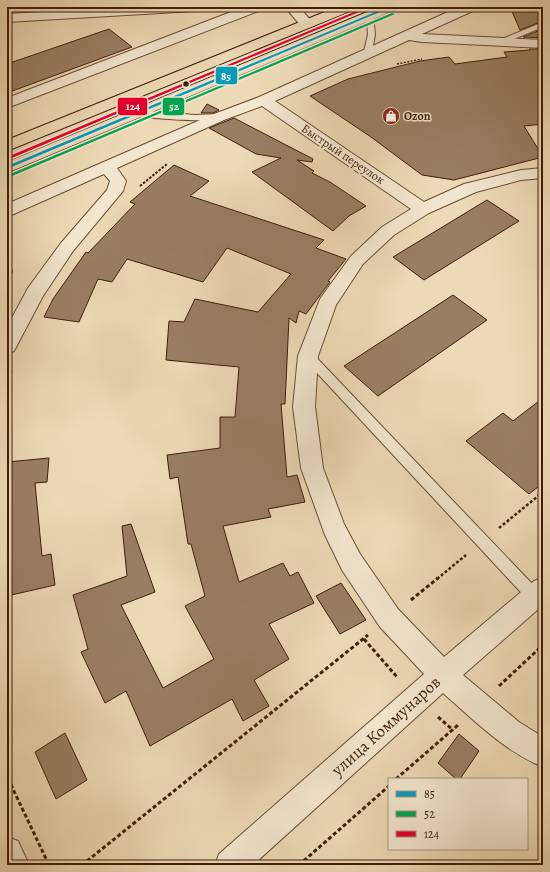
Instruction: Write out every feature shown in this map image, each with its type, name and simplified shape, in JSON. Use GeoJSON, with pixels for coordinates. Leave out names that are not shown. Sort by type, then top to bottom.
{"type":"FeatureCollection","features":[{"type":"Feature","properties":{"kind":"main road"},"geometry":{"type":"LineString","coordinates":[[7,146],[348,7]]}},
{"type":"Feature","properties":{"kind":"main road"},"geometry":{"type":"LineString","coordinates":[[7,168],[369,14],[390,7]]}},
{"type":"Feature","properties":{"kind":"street"},"geometry":{"type":"LineString","coordinates":[[7,18],[195,7]]}},
{"type":"Feature","properties":{"kind":"street"},"geometry":{"type":"LineString","coordinates":[[7,103],[256,7]]}},
{"type":"Feature","properties":{"kind":"street"},"geometry":{"type":"LineString","coordinates":[[292,7],[306,23]]}},
{"type":"Feature","properties":{"kind":"street"},"geometry":{"type":"LineString","coordinates":[[7,211],[219,117],[264,100],[470,7]]}},
{"type":"Feature","properties":{"kind":"street"},"geometry":{"type":"LineString","coordinates":[[407,35],[422,38],[543,44]]}},
{"type":"Feature","properties":{"kind":"street","name":"Быстрый переулок"},"geometry":{"type":"LineString","coordinates":[[264,100],[423,209]]}},
{"type":"Feature","properties":{"kind":"street"},"geometry":{"type":"LineString","coordinates":[[7,346],[35,293],[67,247],[115,191],[118,181],[107,166]]}},
{"type":"Feature","properties":{"kind":"street"},"geometry":{"type":"LineString","coordinates":[[543,173],[521,175],[470,188],[423,209],[388,231],[357,260],[327,304],[308,356],[304,407],[312,468],[333,527],[347,555],[389,618],[443,675],[509,732],[543,752]]}},
{"type":"Feature","properties":{"kind":"street","name":"улица Коммунаров"},"geometry":{"type":"LineString","coordinates":[[230,865],[443,675],[539,592]]}},
{"type":"Feature","properties":{"kind":"street"},"geometry":{"type":"LineString","coordinates":[[7,852],[14,865]]}},
{"type":"Feature","properties":{"kind":"lane"},"geometry":{"type":"LineString","coordinates":[[368,52],[372,40],[372,25],[369,14]]}},
{"type":"Feature","properties":{"kind":"lane"},"geometry":{"type":"LineString","coordinates":[[498,42],[543,24]]}},
{"type":"Feature","properties":{"kind":"lane"},"geometry":{"type":"LineString","coordinates":[[136,113],[195,118],[219,117]]}},
{"type":"Feature","properties":{"kind":"lane"},"geometry":{"type":"LineString","coordinates":[[308,356],[483,541],[539,592]]}},
{"type":"Feature","properties":{"kind":"path"},"geometry":{"type":"LineString","coordinates":[[393,65],[423,59]]}},
{"type":"Feature","properties":{"kind":"path"},"geometry":{"type":"LineString","coordinates":[[136,190],[170,162]]}},
{"type":"Feature","properties":{"kind":"path"},"geometry":{"type":"LineString","coordinates":[[7,383],[13,366]]}},
{"type":"Feature","properties":{"kind":"path"},"geometry":{"type":"LineString","coordinates":[[82,865],[543,492]]}},
{"type":"Feature","properties":{"kind":"path"},"geometry":{"type":"LineString","coordinates":[[7,772],[12,787],[49,865]]}},
{"type":"Feature","properties":{"kind":"path"},"geometry":{"type":"LineString","coordinates":[[299,865],[388,787]]}},
{"type":"Feature","properties":{"kind":"building"},"geometry":{"type":"Polygon","coordinates":[[[510,7],[543,7],[543,21],[520,30],[510,7]]]}},
{"type":"Feature","properties":{"kind":"building"},"geometry":{"type":"Polygon","coordinates":[[[109,29],[132,47],[7,93],[7,64],[109,29]]]}},
{"type":"Feature","properties":{"kind":"building"},"geometry":{"type":"Polygon","coordinates":[[[543,29],[543,38],[523,37],[543,29]]]}},
{"type":"Feature","properties":{"kind":"building"},"geometry":{"type":"Polygon","coordinates":[[[529,49],[543,49],[543,124],[524,126],[543,157],[454,180],[422,175],[371,137],[310,96],[348,79],[420,61],[449,57],[455,64],[507,57],[504,52],[530,50],[529,49]]]}},
{"type":"Feature","properties":{"kind":"building"},"geometry":{"type":"Polygon","coordinates":[[[207,104],[219,110],[213,113],[201,113],[207,104]]]}},
{"type":"Feature","properties":{"kind":"building"},"geometry":{"type":"Polygon","coordinates":[[[234,118],[313,159],[312,162],[297,160],[314,171],[312,173],[330,182],[366,206],[349,216],[333,231],[252,172],[281,158],[256,154],[209,128],[234,118]]]}},
{"type":"Feature","properties":{"kind":"building"},"geometry":{"type":"Polygon","coordinates":[[[174,165],[209,181],[190,196],[324,240],[316,248],[346,259],[328,281],[330,282],[306,314],[299,311],[296,323],[289,318],[285,404],[281,404],[287,477],[297,475],[305,502],[268,509],[271,517],[223,526],[239,582],[283,563],[290,576],[298,572],[314,603],[269,624],[289,659],[254,680],[269,706],[243,721],[232,699],[150,746],[126,691],[105,703],[81,652],[88,649],[73,595],[127,576],[122,526],[131,524],[155,592],[121,605],[163,688],[214,659],[185,606],[205,596],[191,544],[188,544],[178,477],[170,479],[167,455],[220,448],[220,417],[235,417],[239,367],[166,360],[169,321],[184,322],[195,299],[258,312],[291,274],[227,248],[203,282],[127,259],[112,282],[98,279],[79,322],[44,317],[53,299],[86,252],[88,253],[135,204],[130,202],[174,165]]]}},
{"type":"Feature","properties":{"kind":"building"},"geometry":{"type":"Polygon","coordinates":[[[487,200],[519,221],[424,280],[393,257],[487,200]]]}},
{"type":"Feature","properties":{"kind":"building"},"geometry":{"type":"Polygon","coordinates":[[[453,295],[487,320],[378,396],[344,366],[453,295]]]}},
{"type":"Feature","properties":{"kind":"building"},"geometry":{"type":"Polygon","coordinates":[[[543,398],[543,483],[529,494],[466,441],[503,413],[513,421],[543,398]]]}},
{"type":"Feature","properties":{"kind":"building"},"geometry":{"type":"Polygon","coordinates":[[[49,458],[47,482],[35,483],[42,556],[51,554],[55,585],[7,596],[7,462],[49,458]]]}},
{"type":"Feature","properties":{"kind":"building"},"geometry":{"type":"Polygon","coordinates":[[[341,583],[366,620],[340,634],[316,596],[341,583]]]}},
{"type":"Feature","properties":{"kind":"building"},"geometry":{"type":"Polygon","coordinates":[[[65,733],[87,780],[56,799],[35,752],[65,733]]]}},
{"type":"Feature","properties":{"kind":"building"},"geometry":{"type":"Polygon","coordinates":[[[459,734],[479,751],[461,778],[455,778],[438,763],[459,734]]]}},
{"type":"Feature","properties":{"kind":"transit line","name":"124"},"geometry":{"type":"LineString","coordinates":[[7,159],[369,7]]}},
{"type":"Feature","properties":{"kind":"transit line","name":"85"},"geometry":{"type":"LineString","coordinates":[[7,168],[390,7]]}},
{"type":"Feature","properties":{"kind":"transit line","name":"52"},"geometry":{"type":"LineString","coordinates":[[10,175],[393,14]]}},
{"type":"Feature","properties":{"kind":"place","name":"Ozon"},"geometry":{"type":"Point","coordinates":[391,116]}}]}
